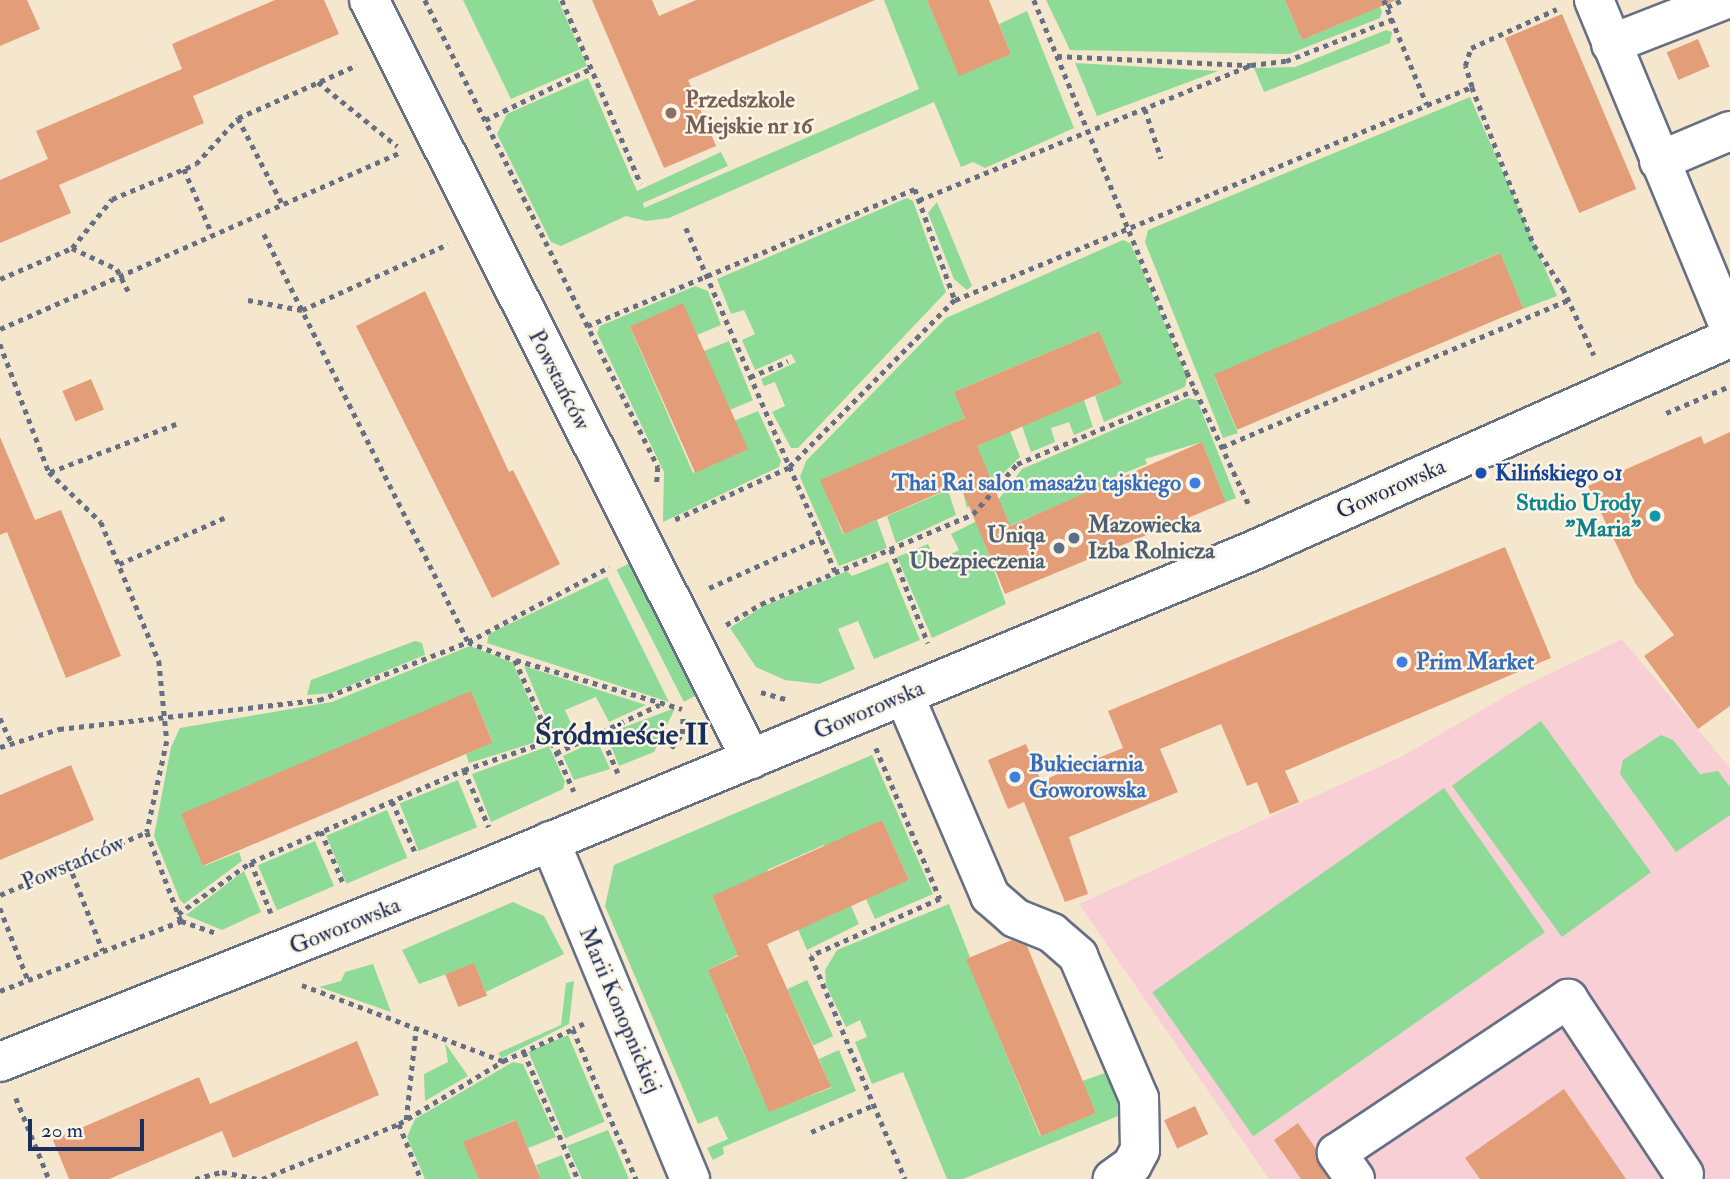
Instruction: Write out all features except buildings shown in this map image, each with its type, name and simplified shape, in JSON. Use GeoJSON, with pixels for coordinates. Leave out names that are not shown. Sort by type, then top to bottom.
{"type":"FeatureCollection","features":[{"type":"Feature","properties":{"kind":"street","name":"Powstańców"},"geometry":{"type":"LineString","coordinates":[[369,0],[751,759]]}},
{"type":"Feature","properties":{"kind":"street"},"geometry":{"type":"LineString","coordinates":[[1611,44],[1724,0]]}},
{"type":"Feature","properties":{"kind":"street"},"geometry":{"type":"LineString","coordinates":[[1581,3],[1611,44],[1730,329]]}},
{"type":"Feature","properties":{"kind":"street"},"geometry":{"type":"LineString","coordinates":[[1659,161],[1730,131]]}},
{"type":"Feature","properties":{"kind":"street","name":"Goworowska"},"geometry":{"type":"LineString","coordinates":[[7,1084],[550,842],[1252,551],[1730,338]]}},
{"type":"Feature","properties":{"kind":"street"},"geometry":{"type":"LineString","coordinates":[[904,695],[990,895],[1015,918],[1052,933],[1078,956],[1139,1098],[1140,1150],[1132,1165],[1113,1179]]}},
{"type":"Feature","properties":{"kind":"street","name":"Marii Konopnickiej"},"geometry":{"type":"LineString","coordinates":[[550,842],[690,1179]]}},
{"type":"Feature","properties":{"kind":"street"},"geometry":{"type":"LineString","coordinates":[[1355,1179],[1337,1153],[1569,999],[1684,1174]]}},
{"type":"Feature","properties":{"kind":"path"},"geometry":{"type":"LineString","coordinates":[[425,0],[658,467],[657,491]]}},
{"type":"Feature","properties":{"kind":"path"},"geometry":{"type":"LineString","coordinates":[[562,0],[641,184]]}},
{"type":"Feature","properties":{"kind":"path"},"geometry":{"type":"LineString","coordinates":[[1034,0],[1195,390],[1250,507]]}},
{"type":"Feature","properties":{"kind":"path"},"geometry":{"type":"LineString","coordinates":[[1384,0],[1427,105]]}},
{"type":"Feature","properties":{"kind":"path"},"geometry":{"type":"LineString","coordinates":[[1387,6],[1403,0]]}},
{"type":"Feature","properties":{"kind":"path"},"geometry":{"type":"LineString","coordinates":[[1581,3],[1471,48],[1465,66],[1534,245],[1570,300],[1595,357]]}},
{"type":"Feature","properties":{"kind":"path"},"geometry":{"type":"LineString","coordinates":[[1058,56],[1251,65],[1286,61],[1393,19]]}},
{"type":"Feature","properties":{"kind":"path"},"geometry":{"type":"LineString","coordinates":[[0,279],[72,248],[111,199],[196,164],[238,118],[368,60]]}},
{"type":"Feature","properties":{"kind":"path"},"geometry":{"type":"LineString","coordinates":[[919,201],[1251,65]]}},
{"type":"Feature","properties":{"kind":"path"},"geometry":{"type":"LineString","coordinates":[[485,120],[592,68]]}},
{"type":"Feature","properties":{"kind":"path"},"geometry":{"type":"LineString","coordinates":[[318,82],[403,151],[406,159]]}},
{"type":"Feature","properties":{"kind":"path"},"geometry":{"type":"LineString","coordinates":[[662,526],[789,468],[954,300],[1472,87]]}},
{"type":"Feature","properties":{"kind":"path"},"geometry":{"type":"LineString","coordinates":[[1145,109],[1161,158]]}},
{"type":"Feature","properties":{"kind":"path"},"geometry":{"type":"LineString","coordinates":[[238,118],[283,205]]}},
{"type":"Feature","properties":{"kind":"path"},"geometry":{"type":"LineString","coordinates":[[0,330],[403,151],[406,142]]}},
{"type":"Feature","properties":{"kind":"path"},"geometry":{"type":"LineString","coordinates":[[184,169],[213,236]]}},
{"type":"Feature","properties":{"kind":"path"},"geometry":{"type":"LineString","coordinates":[[587,326],[915,189],[954,300]]}},
{"type":"Feature","properties":{"kind":"path"},"geometry":{"type":"LineString","coordinates":[[686,228],[836,573]]}},
{"type":"Feature","properties":{"kind":"path"},"geometry":{"type":"LineString","coordinates":[[443,233],[455,256]]}},
{"type":"Feature","properties":{"kind":"path"},"geometry":{"type":"LineString","coordinates":[[264,234],[468,642],[515,660],[681,709]]}},
{"type":"Feature","properties":{"kind":"path"},"geometry":{"type":"LineString","coordinates":[[248,300],[302,310],[449,244]]}},
{"type":"Feature","properties":{"kind":"path"},"geometry":{"type":"LineString","coordinates":[[72,248],[117,269],[130,295]]}},
{"type":"Feature","properties":{"kind":"path"},"geometry":{"type":"LineString","coordinates":[[1222,447],[1570,300]]}},
{"type":"Feature","properties":{"kind":"path"},"geometry":{"type":"LineString","coordinates":[[0,344],[3,364],[49,472],[93,511],[119,564],[159,662],[167,741],[147,832],[181,920]]}},
{"type":"Feature","properties":{"kind":"path"},"geometry":{"type":"LineString","coordinates":[[1583,363],[1607,352]]}},
{"type":"Feature","properties":{"kind":"path"},"geometry":{"type":"LineString","coordinates":[[750,377],[788,361]]}},
{"type":"Feature","properties":{"kind":"path"},"geometry":{"type":"LineString","coordinates":[[716,631],[761,604],[973,514],[1017,464],[1195,390]]}},
{"type":"Feature","properties":{"kind":"path"},"geometry":{"type":"LineString","coordinates":[[49,472],[176,424]]}},
{"type":"Feature","properties":{"kind":"path"},"geometry":{"type":"LineString","coordinates":[[1243,511],[1263,502]]}},
{"type":"Feature","properties":{"kind":"path"},"geometry":{"type":"LineString","coordinates":[[119,564],[223,518]]}},
{"type":"Feature","properties":{"kind":"path"},"geometry":{"type":"LineString","coordinates":[[697,596],[820,538]]}},
{"type":"Feature","properties":{"kind":"path"},"geometry":{"type":"LineString","coordinates":[[891,550],[929,643]]}},
{"type":"Feature","properties":{"kind":"path"},"geometry":{"type":"LineString","coordinates":[[603,554],[615,578]]}},
{"type":"Feature","properties":{"kind":"path"},"geometry":{"type":"LineString","coordinates":[[0,747],[59,729],[319,700],[468,642],[609,567]]}},
{"type":"Feature","properties":{"kind":"path"},"geometry":{"type":"LineString","coordinates":[[916,649],[942,638]]}},
{"type":"Feature","properties":{"kind":"path"},"geometry":{"type":"LineString","coordinates":[[515,660],[575,794]]}},
{"type":"Feature","properties":{"kind":"path"},"geometry":{"type":"LineString","coordinates":[[755,688],[778,699],[802,697]]}},
{"type":"Feature","properties":{"kind":"path"},"geometry":{"type":"LineString","coordinates":[[664,755],[682,734],[681,709],[678,702]]}},
{"type":"Feature","properties":{"kind":"path"},"geometry":{"type":"LineString","coordinates":[[556,752],[660,704]]}},
{"type":"Feature","properties":{"kind":"path"},"geometry":{"type":"LineString","coordinates":[[0,718],[10,743]]}},
{"type":"Feature","properties":{"kind":"path"},"geometry":{"type":"LineString","coordinates":[[600,732],[619,775]]}},
{"type":"Feature","properties":{"kind":"path"},"geometry":{"type":"LineString","coordinates":[[0,740],[10,743]]}},
{"type":"Feature","properties":{"kind":"path"},"geometry":{"type":"LineString","coordinates":[[178,914],[250,862],[464,770],[551,740]]}},
{"type":"Feature","properties":{"kind":"path"},"geometry":{"type":"LineString","coordinates":[[874,744],[940,899],[811,956],[905,1179]]}},
{"type":"Feature","properties":{"kind":"path"},"geometry":{"type":"LineString","coordinates":[[464,770],[490,830]]}},
{"type":"Feature","properties":{"kind":"path"},"geometry":{"type":"LineString","coordinates":[[608,780],[631,770]]}},
{"type":"Feature","properties":{"kind":"path"},"geometry":{"type":"LineString","coordinates":[[563,799],[586,789]]}},
{"type":"Feature","properties":{"kind":"path"},"geometry":{"type":"LineString","coordinates":[[392,801],[418,859]]}},
{"type":"Feature","properties":{"kind":"path"},"geometry":{"type":"LineString","coordinates":[[477,835],[502,825]]}},
{"type":"Feature","properties":{"kind":"path"},"geometry":{"type":"LineString","coordinates":[[321,831],[345,888]]}},
{"type":"Feature","properties":{"kind":"path","name":"Powstańców"},"geometry":{"type":"LineString","coordinates":[[0,895],[147,832]]}},
{"type":"Feature","properties":{"kind":"path"},"geometry":{"type":"LineString","coordinates":[[406,864],[430,855]]}},
{"type":"Feature","properties":{"kind":"path"},"geometry":{"type":"LineString","coordinates":[[250,862],[272,917]]}},
{"type":"Feature","properties":{"kind":"path"},"geometry":{"type":"LineString","coordinates":[[69,864],[103,951]]}},
{"type":"Feature","properties":{"kind":"path"},"geometry":{"type":"LineString","coordinates":[[333,893],[357,883]]}},
{"type":"Feature","properties":{"kind":"path"},"geometry":{"type":"LineString","coordinates":[[0,908],[28,980]]}},
{"type":"Feature","properties":{"kind":"path"},"geometry":{"type":"LineString","coordinates":[[260,922],[285,912]]}},
{"type":"Feature","properties":{"kind":"path"},"geometry":{"type":"LineString","coordinates":[[0,990],[181,920],[223,936]]}},
{"type":"Feature","properties":{"kind":"path"},"geometry":{"type":"LineString","coordinates":[[310,978],[298,983],[503,1061]]}},
{"type":"Feature","properties":{"kind":"path"},"geometry":{"type":"LineString","coordinates":[[195,1179],[222,1172],[260,1179],[399,1124],[503,1061],[597,1018]]}},
{"type":"Feature","properties":{"kind":"path"},"geometry":{"type":"LineString","coordinates":[[406,1120],[416,1028]]}},
{"type":"Feature","properties":{"kind":"path"},"geometry":{"type":"LineString","coordinates":[[573,1029],[636,1179]]}},
{"type":"Feature","properties":{"kind":"path"},"geometry":{"type":"LineString","coordinates":[[524,1052],[578,1179]]}},
{"type":"Feature","properties":{"kind":"path"},"geometry":{"type":"LineString","coordinates":[[7,1084],[28,1089]]}},
{"type":"Feature","properties":{"kind":"path"},"geometry":{"type":"LineString","coordinates":[[7,1084],[50,1179]]}},
{"type":"Feature","properties":{"kind":"path"},"geometry":{"type":"LineString","coordinates":[[811,1132],[874,1105]]}},
{"type":"Feature","properties":{"kind":"path"},"geometry":{"type":"LineString","coordinates":[[399,1124],[421,1179]]}},
{"type":"Feature","properties":{"kind":"shaded area"},"geometry":{"type":"Polygon","coordinates":[[[1622,639],[1730,768],[1730,1179],[1269,1179],[1079,904],[1401,757],[1518,689],[1622,639]]]}},
{"type":"Feature","properties":{"kind":"green space"},"geometry":{"type":"Polygon","coordinates":[[[463,0],[558,0],[587,66],[511,99],[463,0]]]}},
{"type":"Feature","properties":{"kind":"green space"},"geometry":{"type":"Polygon","coordinates":[[[884,0],[927,0],[959,75],[1011,54],[999,24],[1027,11],[1074,128],[985,168],[973,162],[961,167],[934,102],[669,218],[646,221],[626,216],[561,246],[551,242],[497,134],[507,114],[588,78],[637,191],[721,152],[728,166],[643,203],[644,208],[919,89],[884,0]]]}},
{"type":"Feature","properties":{"kind":"green space"},"geometry":{"type":"Polygon","coordinates":[[[1046,0],[1285,0],[1302,40],[1356,17],[1377,0],[1382,12],[1380,18],[1289,54],[1070,50],[1046,0]]]}},
{"type":"Feature","properties":{"kind":"green space"},"geometry":{"type":"Polygon","coordinates":[[[1386,30],[1392,32],[1390,43],[1264,92],[1254,68],[1295,67],[1386,30]]]}},
{"type":"Feature","properties":{"kind":"green space"},"geometry":{"type":"Polygon","coordinates":[[[1075,63],[1218,71],[1097,116],[1075,63]]]}},
{"type":"Feature","properties":{"kind":"green space"},"geometry":{"type":"Polygon","coordinates":[[[1470,97],[1557,296],[1504,316],[1523,307],[1499,253],[1214,376],[1238,433],[1223,438],[1145,242],[1148,230],[1470,97]]]}},
{"type":"Feature","properties":{"kind":"green space"},"geometry":{"type":"Polygon","coordinates":[[[907,198],[913,201],[946,292],[798,448],[791,448],[772,412],[785,406],[775,382],[764,386],[761,379],[796,362],[791,354],[755,370],[742,340],[755,334],[744,310],[731,314],[717,279],[907,198]]]}},
{"type":"Feature","properties":{"kind":"green space"},"geometry":{"type":"Polygon","coordinates":[[[937,202],[972,286],[967,290],[954,279],[928,213],[937,202]]]}},
{"type":"Feature","properties":{"kind":"green space"},"geometry":{"type":"Polygon","coordinates":[[[1123,240],[1130,243],[1137,258],[1187,377],[1185,387],[1104,422],[1095,396],[1121,384],[1099,331],[954,392],[965,418],[821,480],[843,534],[877,520],[887,548],[839,566],[800,477],[806,461],[946,318],[1123,240]]]}},
{"type":"Feature","properties":{"kind":"green space"},"geometry":{"type":"Polygon","coordinates":[[[695,286],[708,291],[721,325],[697,335],[683,304],[630,327],[693,473],[746,450],[734,421],[758,411],[781,461],[779,467],[663,522],[664,472],[597,333],[600,326],[695,286]]]}},
{"type":"Feature","properties":{"kind":"green space"},"geometry":{"type":"Polygon","coordinates":[[[729,341],[753,400],[728,410],[704,351],[729,341]]]}},
{"type":"Feature","properties":{"kind":"green space"},"geometry":{"type":"Polygon","coordinates":[[[1188,398],[1197,400],[1236,498],[1226,502],[1202,442],[1145,459],[1147,464],[1109,479],[1133,540],[1076,498],[982,537],[1006,604],[932,638],[897,557],[928,544],[936,561],[959,550],[951,534],[985,517],[1022,469],[1188,398]]]}},
{"type":"Feature","properties":{"kind":"green space"},"geometry":{"type":"Polygon","coordinates":[[[1084,400],[1093,427],[1074,435],[1069,422],[1051,428],[1055,442],[1031,452],[1022,426],[1084,400]]]}},
{"type":"Feature","properties":{"kind":"green space"},"geometry":{"type":"Polygon","coordinates":[[[1010,431],[1020,457],[967,508],[961,484],[977,446],[1010,431]]]}},
{"type":"Feature","properties":{"kind":"green space"},"geometry":{"type":"Polygon","coordinates":[[[948,490],[956,515],[896,543],[887,516],[948,490]]]}},
{"type":"Feature","properties":{"kind":"green space"},"geometry":{"type":"Polygon","coordinates":[[[888,562],[920,640],[874,659],[858,621],[838,629],[855,669],[819,684],[785,680],[756,667],[730,628],[762,607],[847,571],[852,576],[888,562]]]}},
{"type":"Feature","properties":{"kind":"green space"},"geometry":{"type":"Polygon","coordinates":[[[630,563],[697,695],[684,702],[617,570],[630,563]]]}},
{"type":"Feature","properties":{"kind":"green space"},"geometry":{"type":"Polygon","coordinates":[[[607,577],[669,702],[487,643],[489,634],[607,577]]]}},
{"type":"Feature","properties":{"kind":"green space"},"geometry":{"type":"Polygon","coordinates":[[[415,641],[422,643],[425,655],[331,693],[307,695],[311,680],[415,641]]]}},
{"type":"Feature","properties":{"kind":"green space"},"geometry":{"type":"Polygon","coordinates":[[[470,646],[513,663],[546,739],[469,763],[466,754],[493,742],[471,692],[182,816],[204,866],[239,852],[242,861],[184,904],[180,900],[154,836],[171,747],[180,728],[332,702],[470,646]]]}},
{"type":"Feature","properties":{"kind":"green space"},"geometry":{"type":"Polygon","coordinates":[[[524,666],[646,705],[609,722],[596,697],[565,710],[577,737],[558,746],[524,666]]]}},
{"type":"Feature","properties":{"kind":"green space"},"geometry":{"type":"Polygon","coordinates":[[[675,708],[654,752],[619,766],[606,734],[675,708]]]}},
{"type":"Feature","properties":{"kind":"green space"},"geometry":{"type":"Polygon","coordinates":[[[1541,721],[1651,872],[1562,937],[1452,786],[1541,721]]]}},
{"type":"Feature","properties":{"kind":"green space"},"geometry":{"type":"Polygon","coordinates":[[[1661,735],[1673,740],[1700,774],[1718,771],[1730,787],[1730,815],[1676,852],[1620,774],[1623,760],[1661,735]]]}},
{"type":"Feature","properties":{"kind":"green space"},"geometry":{"type":"Polygon","coordinates":[[[597,740],[610,769],[574,780],[563,756],[597,740]]]}},
{"type":"Feature","properties":{"kind":"green space"},"geometry":{"type":"Polygon","coordinates":[[[549,746],[565,782],[563,789],[491,822],[472,774],[549,746]]]}},
{"type":"Feature","properties":{"kind":"green space"},"geometry":{"type":"Polygon","coordinates":[[[872,755],[933,894],[875,919],[866,899],[909,880],[882,820],[827,851],[824,845],[767,870],[770,876],[712,896],[738,955],[708,970],[734,1010],[726,1014],[749,1066],[765,1080],[757,1084],[769,1111],[831,1088],[819,1059],[839,1050],[856,1091],[723,1147],[724,1154],[713,1160],[707,1148],[728,1139],[717,1116],[698,1124],[605,906],[614,865],[872,755]]]}},
{"type":"Feature","properties":{"kind":"green space"},"geometry":{"type":"Polygon","coordinates":[[[458,780],[477,827],[419,851],[400,804],[458,780]]]}},
{"type":"Feature","properties":{"kind":"green space"},"geometry":{"type":"Polygon","coordinates":[[[1444,788],[1545,932],[1253,1136],[1152,992],[1444,788]]]}},
{"type":"Feature","properties":{"kind":"green space"},"geometry":{"type":"Polygon","coordinates":[[[387,810],[407,858],[347,884],[326,836],[387,810]]]}},
{"type":"Feature","properties":{"kind":"green space"},"geometry":{"type":"Polygon","coordinates":[[[315,841],[334,886],[277,910],[258,865],[315,841]]]}},
{"type":"Feature","properties":{"kind":"green space"},"geometry":{"type":"Polygon","coordinates":[[[244,871],[261,912],[222,930],[186,915],[244,871]]]}},
{"type":"Feature","properties":{"kind":"green space"},"geometry":{"type":"Polygon","coordinates":[[[513,902],[544,916],[564,954],[486,992],[474,964],[419,984],[402,950],[513,902]]]}},
{"type":"Feature","properties":{"kind":"green space"},"geometry":{"type":"Polygon","coordinates":[[[949,904],[970,957],[967,959],[1040,1136],[1096,1113],[1082,1081],[1111,1071],[1128,1112],[963,1179],[947,1179],[903,1072],[872,1084],[855,1042],[867,1037],[860,1020],[846,1027],[826,985],[825,970],[837,950],[949,904]]]}},
{"type":"Feature","properties":{"kind":"green space"},"geometry":{"type":"Polygon","coordinates":[[[851,906],[859,924],[807,950],[798,929],[851,906]]]}},
{"type":"Feature","properties":{"kind":"green space"},"geometry":{"type":"Polygon","coordinates":[[[373,964],[391,1012],[319,987],[341,981],[345,972],[373,964]]]}},
{"type":"Feature","properties":{"kind":"green space"},"geometry":{"type":"Polygon","coordinates":[[[807,980],[833,1036],[813,1045],[787,989],[807,980]]]}},
{"type":"Feature","properties":{"kind":"green space"},"geometry":{"type":"Polygon","coordinates":[[[574,981],[569,1024],[502,1058],[498,1053],[561,1025],[566,983],[574,981]]]}},
{"type":"Feature","properties":{"kind":"green space"},"geometry":{"type":"Polygon","coordinates":[[[568,1035],[605,1122],[565,1138],[528,1052],[568,1035]]]}},
{"type":"Feature","properties":{"kind":"green space"},"geometry":{"type":"Polygon","coordinates":[[[445,1043],[468,1076],[425,1101],[424,1074],[448,1062],[445,1043]]]}},
{"type":"Feature","properties":{"kind":"green space"},"geometry":{"type":"Polygon","coordinates":[[[513,1062],[523,1064],[556,1137],[528,1148],[515,1120],[464,1142],[479,1179],[425,1179],[407,1137],[415,1119],[513,1062]]]}},
{"type":"Feature","properties":{"kind":"green space"},"geometry":{"type":"Polygon","coordinates":[[[608,1130],[629,1179],[582,1179],[567,1146],[608,1130]]]}},
{"type":"Feature","properties":{"kind":"green space"},"geometry":{"type":"Polygon","coordinates":[[[562,1155],[571,1179],[541,1179],[536,1165],[562,1155]]]}},
{"type":"Feature","properties":{"kind":"place","name":"Przedszkole Miejskie nr 16"},"geometry":{"type":"Point","coordinates":[671,113]}},
{"type":"Feature","properties":{"kind":"place","name":"Kilińskiego 01"},"geometry":{"type":"Point","coordinates":[1481,473]}},
{"type":"Feature","properties":{"kind":"place","name":"Thai Rai salon masażu tajskiego"},"geometry":{"type":"Point","coordinates":[1195,483]}},
{"type":"Feature","properties":{"kind":"place","name":"Studio Urody \"Maria\""},"geometry":{"type":"Point","coordinates":[1655,516]}},
{"type":"Feature","properties":{"kind":"place","name":"Mazowiecka Izba Rolnicza"},"geometry":{"type":"Point","coordinates":[1074,538]}},
{"type":"Feature","properties":{"kind":"place","name":"Uniqa Ubezpieczenia"},"geometry":{"type":"Point","coordinates":[1059,548]}},
{"type":"Feature","properties":{"kind":"place","name":"Prim Market"},"geometry":{"type":"Point","coordinates":[1402,662]}},
{"type":"Feature","properties":{"kind":"place","name":"Bukieciarnia Goworowska"},"geometry":{"type":"Point","coordinates":[1015,777]}},
{"type":"Feature","properties":{"kind":"district","name":"Śródmieście II"},"geometry":{"type":"Point","coordinates":[622,735]}}]}
